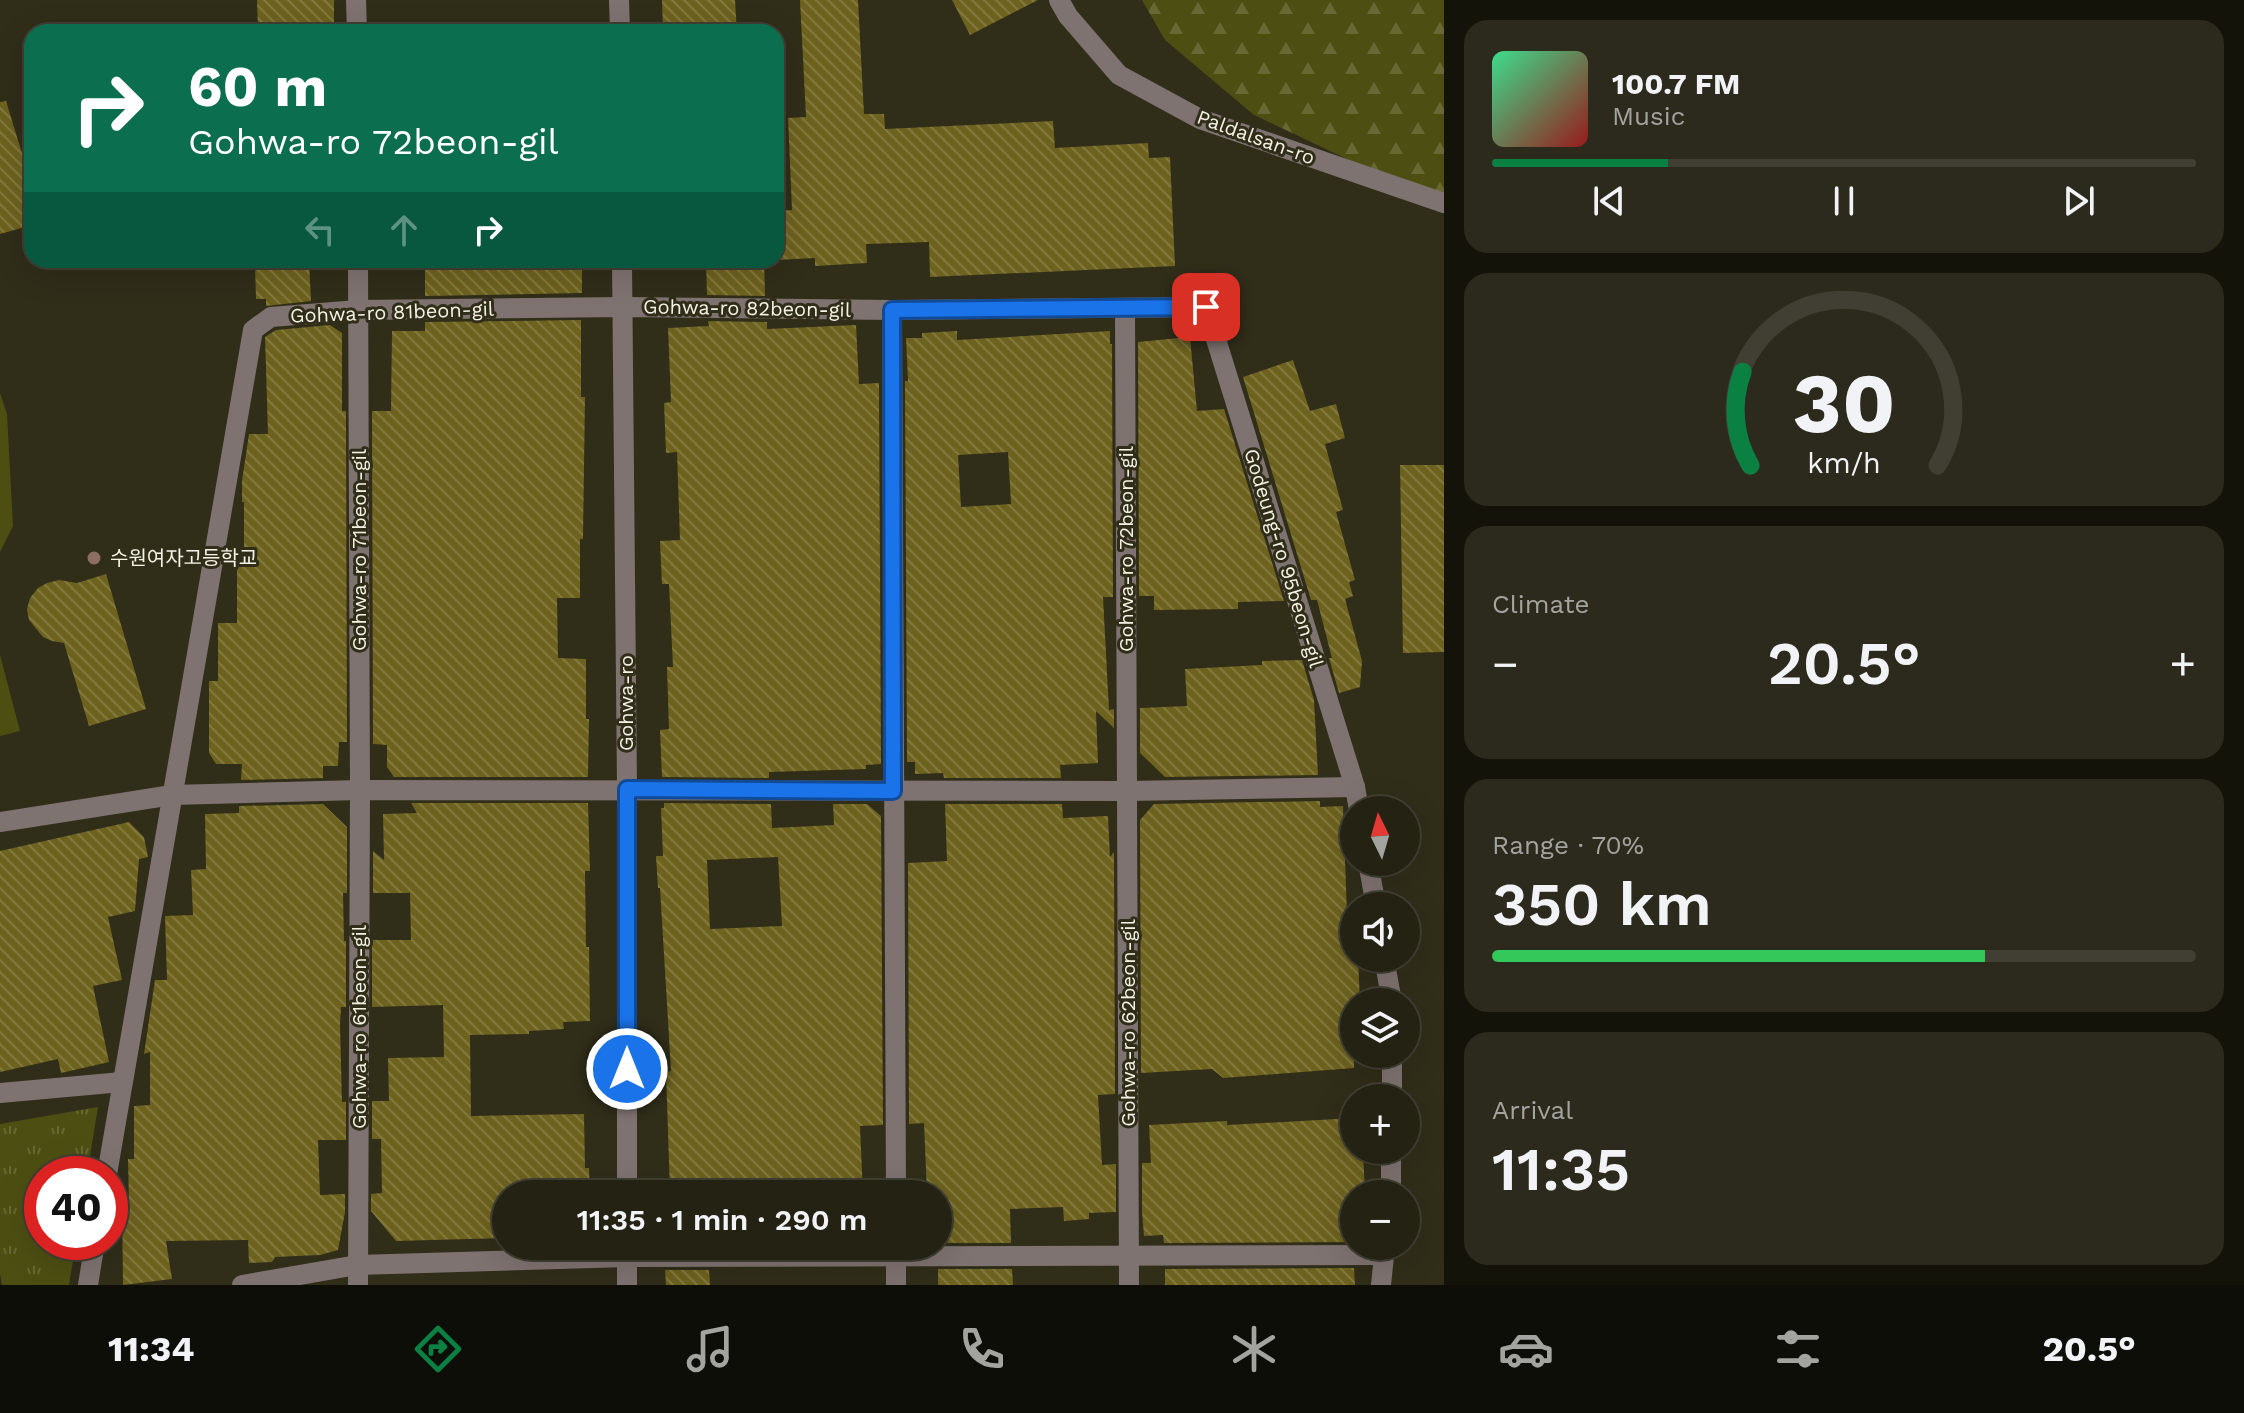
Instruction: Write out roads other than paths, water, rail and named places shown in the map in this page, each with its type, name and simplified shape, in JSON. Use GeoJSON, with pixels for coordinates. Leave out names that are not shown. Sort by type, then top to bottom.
{"type":"FeatureCollection","features":[{"type":"Feature","properties":{"kind":"street"},"geometry":{"type":"LineString","coordinates":[[356,0],[357,24]]}},
{"type":"Feature","properties":{"kind":"street"},"geometry":{"type":"LineString","coordinates":[[619,0],[620,24]]}},
{"type":"Feature","properties":{"kind":"street","name":"Paldalsan-ro"},"geometry":{"type":"LineString","coordinates":[[1059,0],[1068,16],[1119,75],[1200,119],[1444,203]]}},
{"type":"Feature","properties":{"kind":"street","name":"Gohwa-ro 71beon-gil"},"geometry":{"type":"LineString","coordinates":[[358,268],[360,790]]}},
{"type":"Feature","properties":{"kind":"street","name":"Gohwa-ro"},"geometry":{"type":"LineString","coordinates":[[622,268],[627,1180]]}},
{"type":"Feature","properties":{"kind":"street","name":"Gohwa-ro 81beon-gil"},"geometry":{"type":"LineString","coordinates":[[172,795],[253,330],[271,317],[358,310],[623,307]]}},
{"type":"Feature","properties":{"kind":"street","name":"Gohwa-ro 82beon-gil"},"geometry":{"type":"LineString","coordinates":[[623,307],[892,310],[1206,307]]}},
{"type":"Feature","properties":{"kind":"street","name":"Godeung-ro 95beon-gil"},"geometry":{"type":"LineString","coordinates":[[1206,307],[1357,796]]}},
{"type":"Feature","properties":{"kind":"street","name":"Gohwa-ro 72beon-gil"},"geometry":{"type":"LineString","coordinates":[[1125,308],[1128,791]]}},
{"type":"Feature","properties":{"kind":"street"},"geometry":{"type":"LineString","coordinates":[[892,310],[896,1180]]}},
{"type":"Feature","properties":{"kind":"street"},"geometry":{"type":"LineString","coordinates":[[0,822],[172,795],[360,790],[1128,791],[1355,787]]}},
{"type":"Feature","properties":{"kind":"street","name":"Gohwa-ro 61beon-gil"},"geometry":{"type":"LineString","coordinates":[[358,1275],[360,790]]}},
{"type":"Feature","properties":{"kind":"street","name":"Gohwa-ro 62beon-gil"},"geometry":{"type":"LineString","coordinates":[[1128,791],[1129,1285]]}},
{"type":"Feature","properties":{"kind":"street"},"geometry":{"type":"LineString","coordinates":[[110,1156],[172,795]]}},
{"type":"Feature","properties":{"kind":"street"},"geometry":{"type":"LineString","coordinates":[[0,1093],[122,1082]]}},
{"type":"Feature","properties":{"kind":"street"},"geometry":{"type":"LineString","coordinates":[[952,1252],[1129,1256],[1340,1251]]}},
{"type":"Feature","properties":{"kind":"street"},"geometry":{"type":"LineString","coordinates":[[88,1285],[92,1260]]}},
{"type":"Feature","properties":{"kind":"street"},"geometry":{"type":"LineString","coordinates":[[242,1285],[533,1260]]}},
{"type":"Feature","properties":{"kind":"street"},"geometry":{"type":"LineString","coordinates":[[627,1260],[627,1285]]}},
{"type":"Feature","properties":{"kind":"street"},"geometry":{"type":"LineString","coordinates":[[896,1260],[896,1285]]}},
{"type":"Feature","properties":{"kind":"street"},"geometry":{"type":"LineString","coordinates":[[1381,1285],[1383,1260]]}},
{"type":"Feature","properties":{"kind":"place","name":"수원여자고등학교"},"geometry":{"type":"Point","coordinates":[94,558]}}]}
